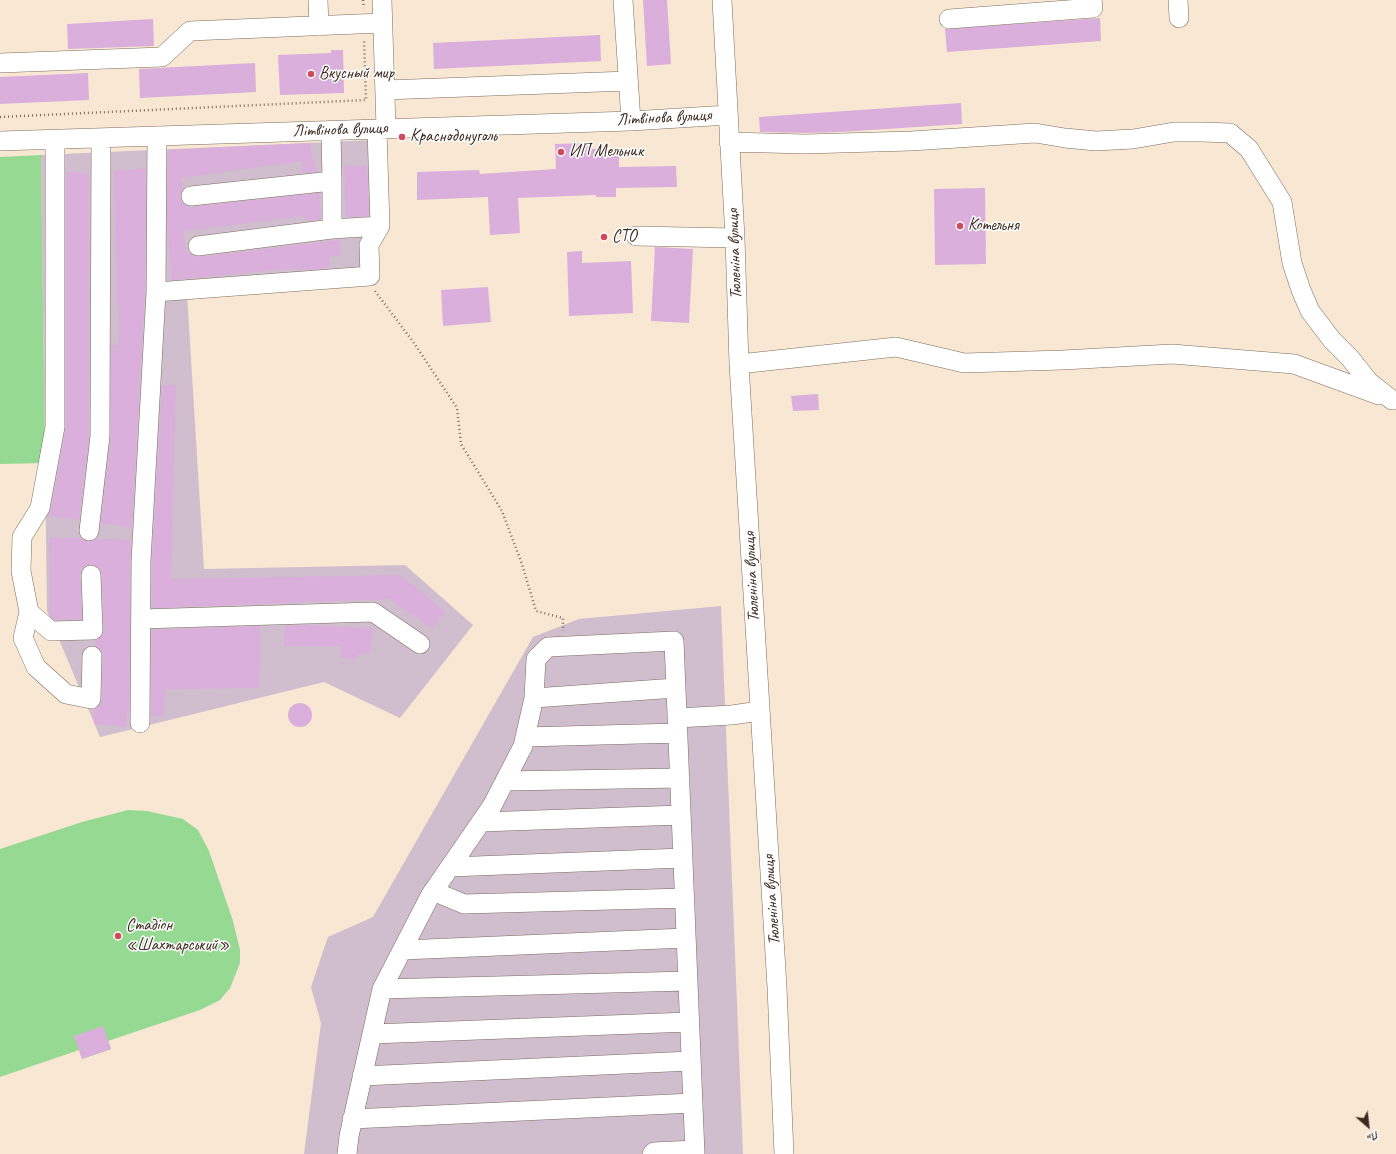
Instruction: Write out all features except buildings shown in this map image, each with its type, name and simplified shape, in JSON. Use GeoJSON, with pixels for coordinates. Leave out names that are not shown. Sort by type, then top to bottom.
{"type":"FeatureCollection","features":[{"type":"Feature","properties":{"kind":"street"},"geometry":{"type":"LineString","coordinates":[[318,0],[319,26]]}},
{"type":"Feature","properties":{"kind":"street"},"geometry":{"type":"LineString","coordinates":[[156,292],[370,276],[369,245],[380,226],[382,129],[385,90],[373,24],[382,0]]}},
{"type":"Feature","properties":{"kind":"street"},"geometry":{"type":"LineString","coordinates":[[623,0],[630,121]]}},
{"type":"Feature","properties":{"kind":"street","name":"Тюленіна вулиця"},"geometry":{"type":"LineString","coordinates":[[722,0],[735,238],[739,364],[777,987],[784,1154]]}},
{"type":"Feature","properties":{"kind":"street"},"geometry":{"type":"LineString","coordinates":[[949,19],[1092,8],[1092,0]]}},
{"type":"Feature","properties":{"kind":"street"},"geometry":{"type":"LineString","coordinates":[[0,63],[162,57],[190,31],[373,24]]}},
{"type":"Feature","properties":{"kind":"street"},"geometry":{"type":"LineString","coordinates":[[385,90],[628,81]]}},
{"type":"Feature","properties":{"kind":"street","name":"Літвінова вулиця"},"geometry":{"type":"LineString","coordinates":[[0,141],[630,121],[728,115]]}},
{"type":"Feature","properties":{"kind":"street"},"geometry":{"type":"LineString","coordinates":[[331,130],[332,229]]}},
{"type":"Feature","properties":{"kind":"street"},"geometry":{"type":"LineString","coordinates":[[729,142],[805,144],[911,141],[1035,133],[1065,138],[1096,140],[1133,139],[1174,132],[1230,133],[1249,149],[1282,202],[1292,263],[1300,290],[1310,311],[1332,340],[1350,358],[1369,382],[1394,400]]}},
{"type":"Feature","properties":{"kind":"street"},"geometry":{"type":"LineString","coordinates":[[140,723],[141,561],[156,292],[157,136]]}},
{"type":"Feature","properties":{"kind":"street"},"geometry":{"type":"LineString","coordinates":[[89,531],[100,436],[101,138]]}},
{"type":"Feature","properties":{"kind":"street"},"geometry":{"type":"LineString","coordinates":[[55,139],[55,427],[40,508],[22,537],[21,571],[29,612],[23,638],[36,667],[66,694],[91,699],[92,656]]}},
{"type":"Feature","properties":{"kind":"street"},"geometry":{"type":"LineString","coordinates":[[191,196],[332,181]]}},
{"type":"Feature","properties":{"kind":"street"},"geometry":{"type":"LineString","coordinates":[[198,246],[332,229],[380,226]]}},
{"type":"Feature","properties":{"kind":"street"},"geometry":{"type":"LineString","coordinates":[[636,236],[735,238]]}},
{"type":"Feature","properties":{"kind":"street"},"geometry":{"type":"LineString","coordinates":[[739,364],[896,347],[964,363],[1063,360],[1172,354],[1294,364],[1394,400]]}},
{"type":"Feature","properties":{"kind":"street"},"geometry":{"type":"LineString","coordinates":[[29,612],[51,631],[93,630],[91,575]]}},
{"type":"Feature","properties":{"kind":"street"},"geometry":{"type":"LineString","coordinates":[[141,619],[372,612],[420,644]]}},
{"type":"Feature","properties":{"kind":"street"},"geometry":{"type":"LineString","coordinates":[[347,1154],[352,1119],[382,989],[433,891],[492,806],[523,746],[534,698],[536,659],[548,647],[674,641],[695,1152],[654,1152],[652,1154]]}},
{"type":"Feature","properties":{"kind":"street"},"geometry":{"type":"LineString","coordinates":[[534,698],[676,688]]}},
{"type":"Feature","properties":{"kind":"street"},"geometry":{"type":"LineString","coordinates":[[525,738],[678,725],[760,711]]}},
{"type":"Feature","properties":{"kind":"street"},"geometry":{"type":"LineString","coordinates":[[505,781],[680,778]]}},
{"type":"Feature","properties":{"kind":"street"},"geometry":{"type":"LineString","coordinates":[[481,822],[681,815]]}},
{"type":"Feature","properties":{"kind":"street"},"geometry":{"type":"LineString","coordinates":[[450,867],[683,858]]}},
{"type":"Feature","properties":{"kind":"street"},"geometry":{"type":"LineString","coordinates":[[433,891],[464,904],[685,898]]}},
{"type":"Feature","properties":{"kind":"street"},"geometry":{"type":"LineString","coordinates":[[403,950],[686,938]]}},
{"type":"Feature","properties":{"kind":"street"},"geometry":{"type":"LineString","coordinates":[[382,989],[688,981]]}},
{"type":"Feature","properties":{"kind":"street"},"geometry":{"type":"LineString","coordinates":[[372,1034],[689,1022]]}},
{"type":"Feature","properties":{"kind":"street"},"geometry":{"type":"LineString","coordinates":[[362,1076],[691,1061]]}},
{"type":"Feature","properties":{"kind":"street"},"geometry":{"type":"LineString","coordinates":[[352,1119],[693,1103]]}},
{"type":"Feature","properties":{"kind":"path"},"geometry":{"type":"LineString","coordinates":[[0,117],[366,100],[373,24],[363,0]]}},
{"type":"Feature","properties":{"kind":"path"},"geometry":{"type":"LineString","coordinates":[[374,290],[414,343],[457,408],[461,444],[502,511],[522,564],[536,611],[563,618],[562,646]]}},
{"type":"Feature","properties":{"kind":"shaded area"},"geometry":{"type":"Polygon","coordinates":[[[374,140],[378,283],[187,294],[204,569],[405,565],[473,625],[400,718],[324,682],[100,737],[47,611],[41,155],[374,140]]]}},
{"type":"Feature","properties":{"kind":"shaded area"},"geometry":{"type":"Polygon","coordinates":[[[721,606],[743,1154],[304,1154],[321,1023],[311,987],[328,937],[373,917],[533,637],[579,619],[721,606]]]}},
{"type":"Feature","properties":{"kind":"green space"},"geometry":{"type":"Polygon","coordinates":[[[41,155],[45,463],[0,464],[0,157],[41,155]]]}},
{"type":"Feature","properties":{"kind":"green space","name":"Стадіон «Шахтарський»"},"geometry":{"type":"Polygon","coordinates":[[[128,810],[147,811],[183,819],[198,830],[209,851],[233,921],[240,950],[240,963],[230,988],[220,1000],[200,1010],[108,1041],[111,1049],[82,1059],[79,1050],[0,1077],[0,849],[82,822],[128,810]]]}},
{"type":"Feature","properties":{"kind":"place","name":"Вкусный мир"},"geometry":{"type":"Point","coordinates":[311,74]}},
{"type":"Feature","properties":{"kind":"place","name":"Краснодонуголь"},"geometry":{"type":"Point","coordinates":[402,137]}},
{"type":"Feature","properties":{"kind":"place","name":"ИП Мельник"},"geometry":{"type":"Point","coordinates":[561,152]}},
{"type":"Feature","properties":{"kind":"place","name":"Котельня"},"geometry":{"type":"Point","coordinates":[960,226]}},
{"type":"Feature","properties":{"kind":"place","name":"СТО"},"geometry":{"type":"Point","coordinates":[604,237]}},
{"type":"Feature","properties":{"kind":"place","name":"Стадіон «Шахтарський»"},"geometry":{"type":"Point","coordinates":[118,936]}}]}
